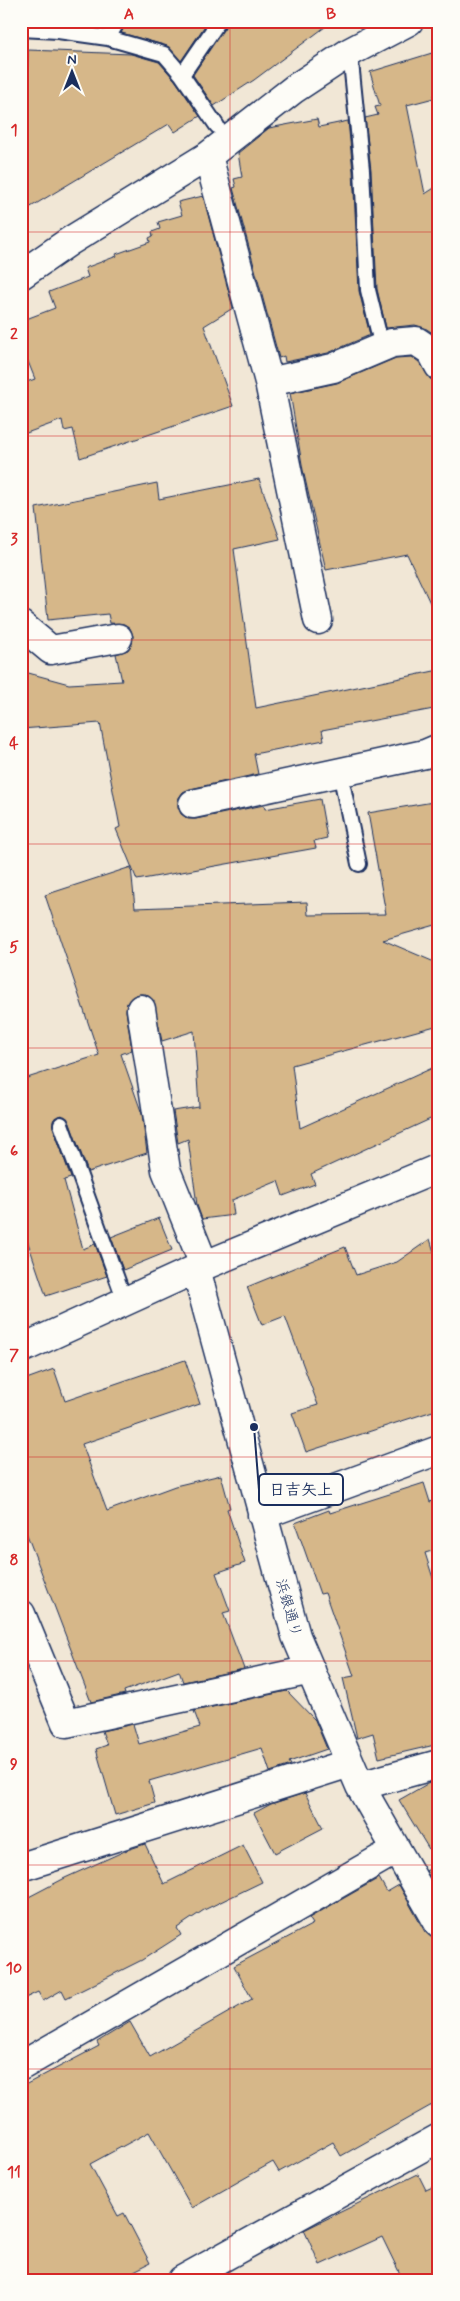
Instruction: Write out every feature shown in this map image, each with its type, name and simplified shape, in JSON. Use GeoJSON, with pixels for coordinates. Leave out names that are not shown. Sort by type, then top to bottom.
{"type":"FeatureCollection","features":[{"type":"Feature","properties":{"kind":"street"},"geometry":{"type":"LineString","coordinates":[[21,275],[78,236],[208,156],[294,89],[350,52],[409,21]]}},
{"type":"Feature","properties":{"kind":"street"},"geometry":{"type":"LineString","coordinates":[[208,156],[269,382],[318,620]]}},
{"type":"Feature","properties":{"kind":"street"},"geometry":{"type":"LineString","coordinates":[[269,382],[333,368],[392,343],[416,341],[431,351],[439,366]]}},
{"type":"Feature","properties":{"kind":"street"},"geometry":{"type":"LineString","coordinates":[[21,625],[51,650],[118,638]]}},
{"type":"Feature","properties":{"kind":"street"},"geometry":{"type":"LineString","coordinates":[[193,804],[425,754],[439,748]]}},
{"type":"Feature","properties":{"kind":"street","name":"浜銀通り"},"geometry":{"type":"LineString","coordinates":[[141,1009],[166,1170],[200,1267],[262,1515],[296,1636],[355,1774],[439,1924]]}},
{"type":"Feature","properties":{"kind":"street"},"geometry":{"type":"LineString","coordinates":[[21,1349],[200,1267],[439,1168]]}},
{"type":"Feature","properties":{"kind":"street"},"geometry":{"type":"LineString","coordinates":[[262,1515],[439,1450]]}},
{"type":"Feature","properties":{"kind":"street"},"geometry":{"type":"LineString","coordinates":[[23,1625],[66,1723],[311,1670]]}},
{"type":"Feature","properties":{"kind":"street"},"geometry":{"type":"LineString","coordinates":[[21,1867],[355,1774],[439,1764]]}},
{"type":"Feature","properties":{"kind":"street"},"geometry":{"type":"LineString","coordinates":[[21,2066],[396,1850]]}},
{"type":"Feature","properties":{"kind":"street"},"geometry":{"type":"LineString","coordinates":[[182,2280],[439,2138]]}},
{"type":"Feature","properties":{"kind":"lane"},"geometry":{"type":"LineString","coordinates":[[108,38],[118,21]]}},
{"type":"Feature","properties":{"kind":"lane"},"geometry":{"type":"LineString","coordinates":[[182,75],[219,21]]}},
{"type":"Feature","properties":{"kind":"lane"},"geometry":{"type":"LineString","coordinates":[[21,29],[58,31],[108,38],[164,54],[182,75],[216,126]]}},
{"type":"Feature","properties":{"kind":"lane"},"geometry":{"type":"LineString","coordinates":[[350,52],[362,170],[368,290],[382,347]]}},
{"type":"Feature","properties":{"kind":"lane"},"geometry":{"type":"LineString","coordinates":[[340,772],[359,864]]}},
{"type":"Feature","properties":{"kind":"lane"},"geometry":{"type":"LineString","coordinates":[[61,1124],[125,1301]]}},
{"type":"Feature","properties":{"kind":"building"},"geometry":{"type":"Polygon","coordinates":[[[127,21],[208,21],[181,61],[167,46],[121,33],[127,21]]]}},
{"type":"Feature","properties":{"kind":"building"},"geometry":{"type":"Polygon","coordinates":[[[228,21],[333,21],[254,80],[214,106],[193,75],[228,21]]]}},
{"type":"Feature","properties":{"kind":"building"},"geometry":{"type":"Polygon","coordinates":[[[28,50],[131,54],[159,62],[175,80],[200,116],[175,132],[169,124],[24,211],[28,50]]]}},
{"type":"Feature","properties":{"kind":"building"},"geometry":{"type":"Polygon","coordinates":[[[432,53],[439,75],[439,93],[434,95],[434,98],[407,105],[425,194],[439,185],[439,337],[425,328],[415,325],[386,328],[377,289],[371,170],[365,118],[378,115],[375,107],[380,106],[370,72],[432,53]]]}},
{"type":"Feature","properties":{"kind":"building"},"geometry":{"type":"Polygon","coordinates":[[[317,119],[319,127],[348,121],[353,171],[359,291],[370,335],[328,353],[285,362],[284,356],[279,358],[233,188],[236,187],[234,179],[242,177],[238,153],[269,128],[317,119]]]}},
{"type":"Feature","properties":{"kind":"building"},"geometry":{"type":"Polygon","coordinates":[[[203,196],[233,308],[204,326],[233,406],[80,458],[73,429],[64,431],[62,420],[21,435],[21,384],[35,379],[21,344],[21,321],[55,308],[49,292],[88,277],[85,268],[150,242],[149,238],[153,236],[152,232],[160,229],[158,222],[182,215],[178,202],[203,196]]]}},
{"type":"Feature","properties":{"kind":"building"},"geometry":{"type":"Polygon","coordinates":[[[412,357],[419,362],[430,379],[439,382],[439,622],[407,554],[326,570],[303,470],[290,393],[337,383],[396,358],[412,357]]]}},
{"type":"Feature","properties":{"kind":"building"},"geometry":{"type":"Polygon","coordinates":[[[259,479],[280,539],[234,549],[256,708],[439,670],[439,708],[322,730],[324,740],[254,754],[258,774],[190,789],[183,792],[178,799],[178,807],[181,814],[188,819],[196,819],[264,805],[265,809],[320,799],[327,838],[314,841],[316,848],[137,880],[116,829],[120,827],[100,723],[21,729],[21,671],[69,684],[122,681],[116,654],[128,650],[132,644],[133,636],[130,628],[124,624],[110,623],[108,614],[48,620],[36,508],[157,483],[159,499],[259,479]]]}},
{"type":"Feature","properties":{"kind":"building"},"geometry":{"type":"Polygon","coordinates":[[[439,801],[439,924],[383,940],[439,964],[439,1025],[292,1065],[300,1128],[439,1065],[439,1115],[311,1174],[315,1184],[283,1196],[278,1181],[232,1200],[234,1215],[202,1219],[197,1205],[188,1139],[178,1143],[173,1111],[199,1107],[194,1031],[162,1041],[153,1000],[146,994],[132,997],[127,1003],[126,1011],[132,1050],[121,1054],[142,1114],[147,1153],[88,1172],[69,1121],[62,1115],[54,1119],[53,1127],[71,1178],[64,1180],[83,1249],[95,1244],[107,1276],[46,1296],[21,1222],[21,1080],[99,1055],[45,895],[131,867],[135,908],[307,902],[308,915],[386,914],[368,813],[439,801]]]}},
{"type":"Feature","properties":{"kind":"building"},"geometry":{"type":"Polygon","coordinates":[[[159,1218],[172,1250],[123,1270],[111,1237],[159,1218]]]}},
{"type":"Feature","properties":{"kind":"building"},"geometry":{"type":"Polygon","coordinates":[[[430,1239],[439,1268],[439,1409],[306,1452],[292,1413],[318,1405],[285,1316],[262,1325],[247,1287],[345,1247],[356,1275],[397,1262],[430,1239]]]}},
{"type":"Feature","properties":{"kind":"building"},"geometry":{"type":"Polygon","coordinates":[[[185,1360],[200,1404],[82,1444],[107,1511],[175,1486],[221,1475],[230,1508],[227,1509],[245,1563],[216,1573],[230,1611],[223,1613],[244,1669],[183,1682],[179,1671],[124,1691],[125,1694],[91,1702],[21,1519],[21,1381],[54,1369],[65,1401],[185,1360]]]}},
{"type":"Feature","properties":{"kind":"building"},"geometry":{"type":"Polygon","coordinates":[[[424,1483],[430,1502],[439,1499],[439,1549],[425,1553],[439,1597],[439,1744],[379,1758],[373,1733],[357,1738],[343,1678],[354,1676],[325,1593],[320,1594],[295,1523],[329,1510],[330,1513],[424,1483]]]}},
{"type":"Feature","properties":{"kind":"building"},"geometry":{"type":"Polygon","coordinates":[[[287,1691],[315,1720],[327,1749],[289,1762],[291,1765],[270,1772],[262,1748],[149,1781],[155,1803],[115,1815],[96,1749],[107,1745],[102,1731],[133,1724],[139,1744],[200,1727],[194,1711],[287,1691]]]}},
{"type":"Feature","properties":{"kind":"building"},"geometry":{"type":"Polygon","coordinates":[[[439,1780],[439,1892],[426,1871],[438,1864],[399,1800],[427,1784],[439,1780]]]}},
{"type":"Feature","properties":{"kind":"building"},"geometry":{"type":"Polygon","coordinates":[[[305,1793],[323,1828],[275,1853],[254,1813],[271,1804],[305,1793]]]}},
{"type":"Feature","properties":{"kind":"building"},"geometry":{"type":"Polygon","coordinates":[[[145,1844],[164,1884],[243,1845],[262,1882],[204,1910],[177,1928],[181,1935],[142,1960],[66,1998],[62,1990],[43,2001],[38,1992],[21,2000],[21,1901],[65,1878],[127,1850],[145,1844]]]}},
{"type":"Feature","properties":{"kind":"building"},"geometry":{"type":"Polygon","coordinates":[[[379,1878],[387,1892],[399,1885],[425,1932],[439,1940],[439,2101],[341,2156],[333,2142],[279,2172],[273,2162],[192,2208],[149,2132],[90,2164],[118,2216],[124,2213],[150,2263],[134,2271],[139,2280],[21,2280],[21,2087],[99,2046],[97,2042],[130,2022],[150,2057],[252,1999],[234,1966],[313,1924],[309,1918],[379,1878]]]}},
{"type":"Feature","properties":{"kind":"building"},"geometry":{"type":"Polygon","coordinates":[[[418,2174],[426,2190],[439,2184],[439,2280],[403,2280],[382,2237],[320,2265],[304,2230],[418,2174]]]}},
{"type":"Feature","properties":{"kind":"place","name":"日吉矢上"},"geometry":{"type":"Point","coordinates":[254,1427]}}]}
